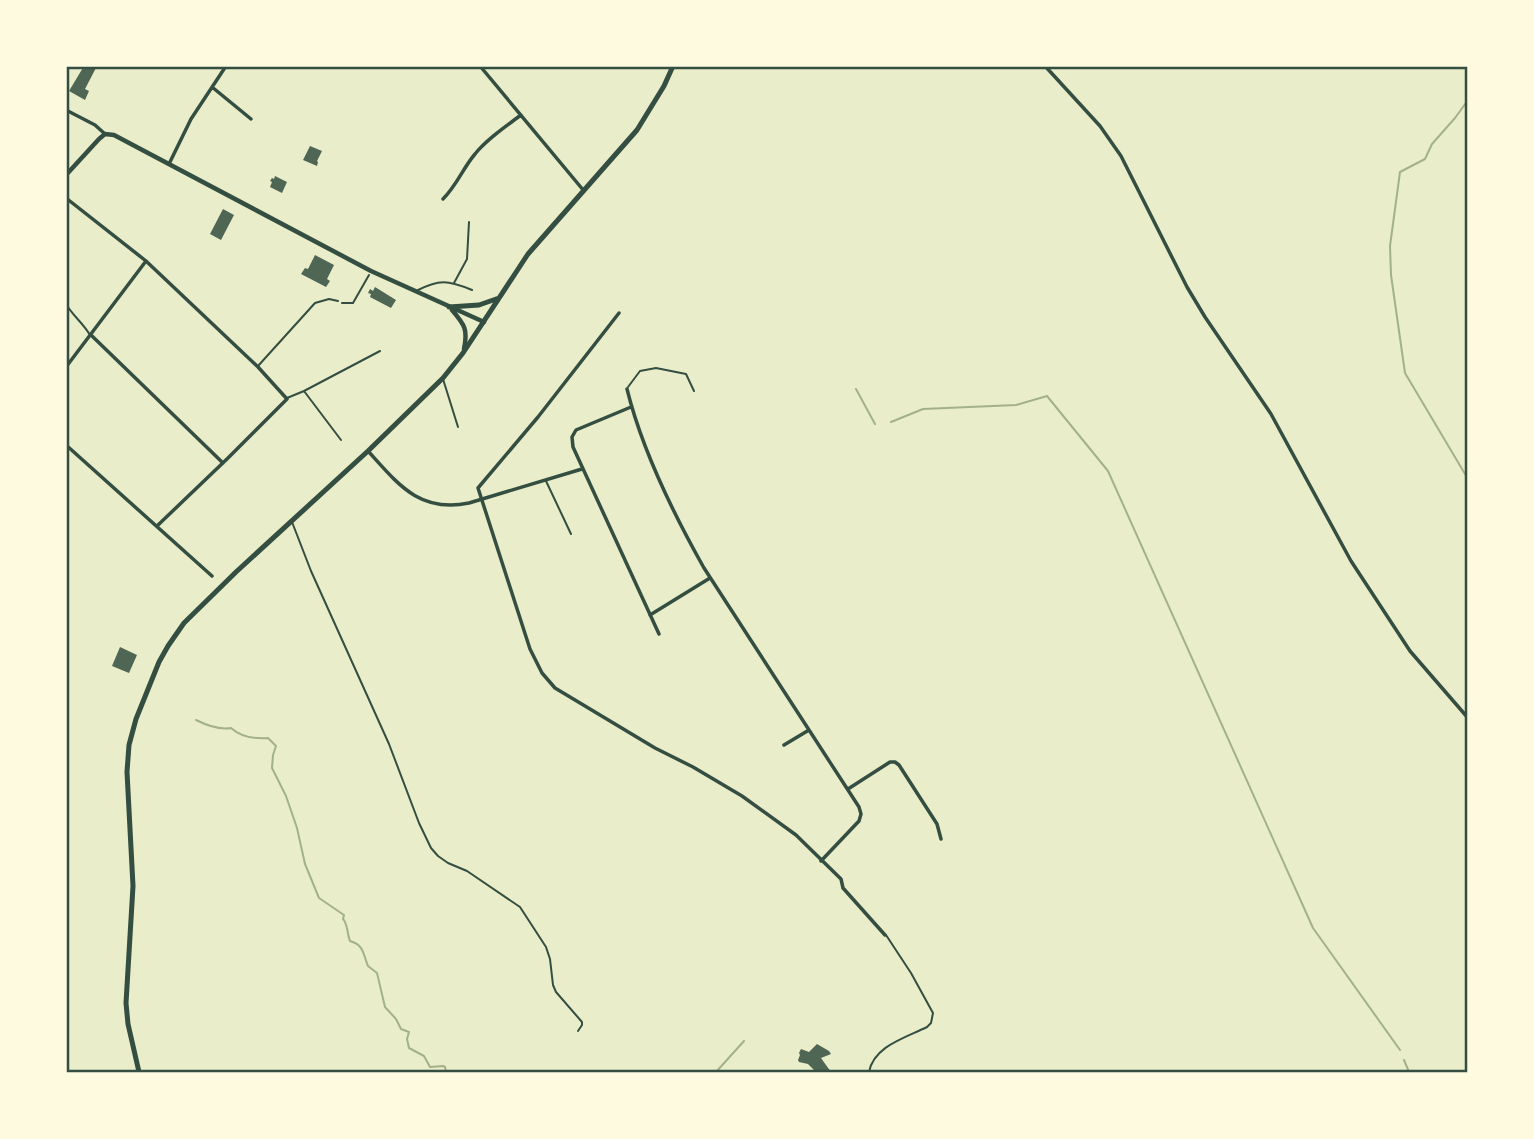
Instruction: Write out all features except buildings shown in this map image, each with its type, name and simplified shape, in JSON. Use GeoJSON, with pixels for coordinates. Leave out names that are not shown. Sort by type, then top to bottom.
{"type":"FeatureCollection","features":[{"type":"Feature","properties":{"kind":"main road"},"geometry":{"type":"LineString","coordinates":[[139,1073],[125,1003],[132,886],[128,798],[129,744],[141,702],[167,646],[184,622],[443,378],[463,353],[528,254],[642,124],[673,66]]}},
{"type":"Feature","properties":{"kind":"main road"},"geometry":{"type":"LineString","coordinates":[[449,307],[479,305],[499,298]]}},
{"type":"Feature","properties":{"kind":"street"},"geometry":{"type":"LineString","coordinates":[[169,164],[191,119],[226,66]]}},
{"type":"Feature","properties":{"kind":"street"},"geometry":{"type":"LineString","coordinates":[[480,66],[585,191]]}},
{"type":"Feature","properties":{"kind":"street"},"geometry":{"type":"LineString","coordinates":[[1045,66],[1100,126],[1121,156],[1187,287],[1271,414],[1351,561],[1410,650],[1468,718]]}},
{"type":"Feature","properties":{"kind":"street"},"geometry":{"type":"LineString","coordinates":[[212,87],[251,119]]}},
{"type":"Feature","properties":{"kind":"street"},"geometry":{"type":"LineString","coordinates":[[66,110],[95,125],[105,134],[114,135],[371,271],[484,322]]}},
{"type":"Feature","properties":{"kind":"street"},"geometry":{"type":"LineString","coordinates":[[443,199],[454,188],[476,152],[521,115]]}},
{"type":"Feature","properties":{"kind":"street"},"geometry":{"type":"LineString","coordinates":[[66,175],[105,134]]}},
{"type":"Feature","properties":{"kind":"street"},"geometry":{"type":"LineString","coordinates":[[66,198],[146,261],[258,367],[287,399],[157,526]]}},
{"type":"Feature","properties":{"kind":"street"},"geometry":{"type":"LineString","coordinates":[[66,367],[146,261]]}},
{"type":"Feature","properties":{"kind":"street"},"geometry":{"type":"LineString","coordinates":[[449,307],[462,322],[467,334],[463,353]]}},
{"type":"Feature","properties":{"kind":"street"},"geometry":{"type":"LineString","coordinates":[[619,313],[563,386],[478,488],[530,649],[546,679],[555,688],[742,796],[796,835],[841,879],[844,888],[886,934]]}},
{"type":"Feature","properties":{"kind":"street"},"geometry":{"type":"LineString","coordinates":[[91,335],[223,463]]}},
{"type":"Feature","properties":{"kind":"street"},"geometry":{"type":"LineString","coordinates":[[627,389],[631,407],[667,498],[685,534],[710,578],[859,807],[859,821],[821,861]]}},
{"type":"Feature","properties":{"kind":"street"},"geometry":{"type":"LineString","coordinates":[[631,407],[576,430],[572,437],[573,447],[659,634]]}},
{"type":"Feature","properties":{"kind":"street"},"geometry":{"type":"LineString","coordinates":[[66,445],[212,576]]}},
{"type":"Feature","properties":{"kind":"street"},"geometry":{"type":"LineString","coordinates":[[368,451],[393,479],[414,496],[441,505],[457,506],[583,469]]}},
{"type":"Feature","properties":{"kind":"street"},"geometry":{"type":"LineString","coordinates":[[650,615],[710,578]]}},
{"type":"Feature","properties":{"kind":"street"},"geometry":{"type":"LineString","coordinates":[[784,745],[808,730]]}},
{"type":"Feature","properties":{"kind":"street"},"geometry":{"type":"LineString","coordinates":[[848,789],[895,761],[937,824],[941,839]]}},
{"type":"Feature","properties":{"kind":"lane"},"geometry":{"type":"LineString","coordinates":[[454,283],[467,259],[468,222]]}},
{"type":"Feature","properties":{"kind":"lane"},"geometry":{"type":"LineString","coordinates":[[415,291],[439,281],[472,290]]}},
{"type":"Feature","properties":{"kind":"lane"},"geometry":{"type":"LineString","coordinates":[[258,367],[315,303],[329,299],[338,301]]}},
{"type":"Feature","properties":{"kind":"lane"},"geometry":{"type":"LineString","coordinates":[[66,304],[69,312],[91,335]]}},
{"type":"Feature","properties":{"kind":"lane"},"geometry":{"type":"LineString","coordinates":[[287,399],[380,351]]}},
{"type":"Feature","properties":{"kind":"lane"},"geometry":{"type":"LineString","coordinates":[[627,389],[638,373],[656,368],[687,374],[694,391]]}},
{"type":"Feature","properties":{"kind":"lane"},"geometry":{"type":"LineString","coordinates":[[443,378],[458,427]]}},
{"type":"Feature","properties":{"kind":"lane"},"geometry":{"type":"LineString","coordinates":[[304,391],[341,440]]}},
{"type":"Feature","properties":{"kind":"lane"},"geometry":{"type":"LineString","coordinates":[[546,481],[571,534]]}},
{"type":"Feature","properties":{"kind":"lane"},"geometry":{"type":"LineString","coordinates":[[292,521],[426,839],[438,856],[520,906],[546,947],[556,992],[582,1022],[578,1031]]}},
{"type":"Feature","properties":{"kind":"lane"},"geometry":{"type":"LineString","coordinates":[[869,1073],[871,1063],[879,1052],[927,1027],[931,1023],[933,1013],[886,934]]}},
{"type":"Feature","properties":{"kind":"path"},"geometry":{"type":"LineString","coordinates":[[338,301],[353,303],[371,271]]}},
{"type":"Feature","properties":{"kind":"waterway"},"geometry":{"type":"LineString","coordinates":[[1468,100],[1432,144],[1425,159],[1400,172],[1390,246],[1391,275],[1405,373],[1468,479]]}},
{"type":"Feature","properties":{"kind":"waterway"},"geometry":{"type":"LineString","coordinates":[[856,389],[875,424]]}},
{"type":"Feature","properties":{"kind":"waterway"},"geometry":{"type":"LineString","coordinates":[[891,422],[923,409],[1016,405],[1047,396],[1108,471],[1313,928],[1400,1050]]}},
{"type":"Feature","properties":{"kind":"waterway"},"geometry":{"type":"LineString","coordinates":[[196,720],[213,727],[231,728],[248,737],[268,738],[276,746],[272,768],[286,796],[305,864],[319,898],[344,915],[350,941],[361,948],[368,966],[377,973],[385,1007],[401,1029],[409,1032],[409,1048],[424,1056],[430,1067],[443,1066],[446,1072]]}},
{"type":"Feature","properties":{"kind":"waterway"},"geometry":{"type":"LineString","coordinates":[[716,1072],[744,1041]]}},
{"type":"Feature","properties":{"kind":"waterway"},"geometry":{"type":"LineString","coordinates":[[1404,1060],[1409,1072]]}}]}
